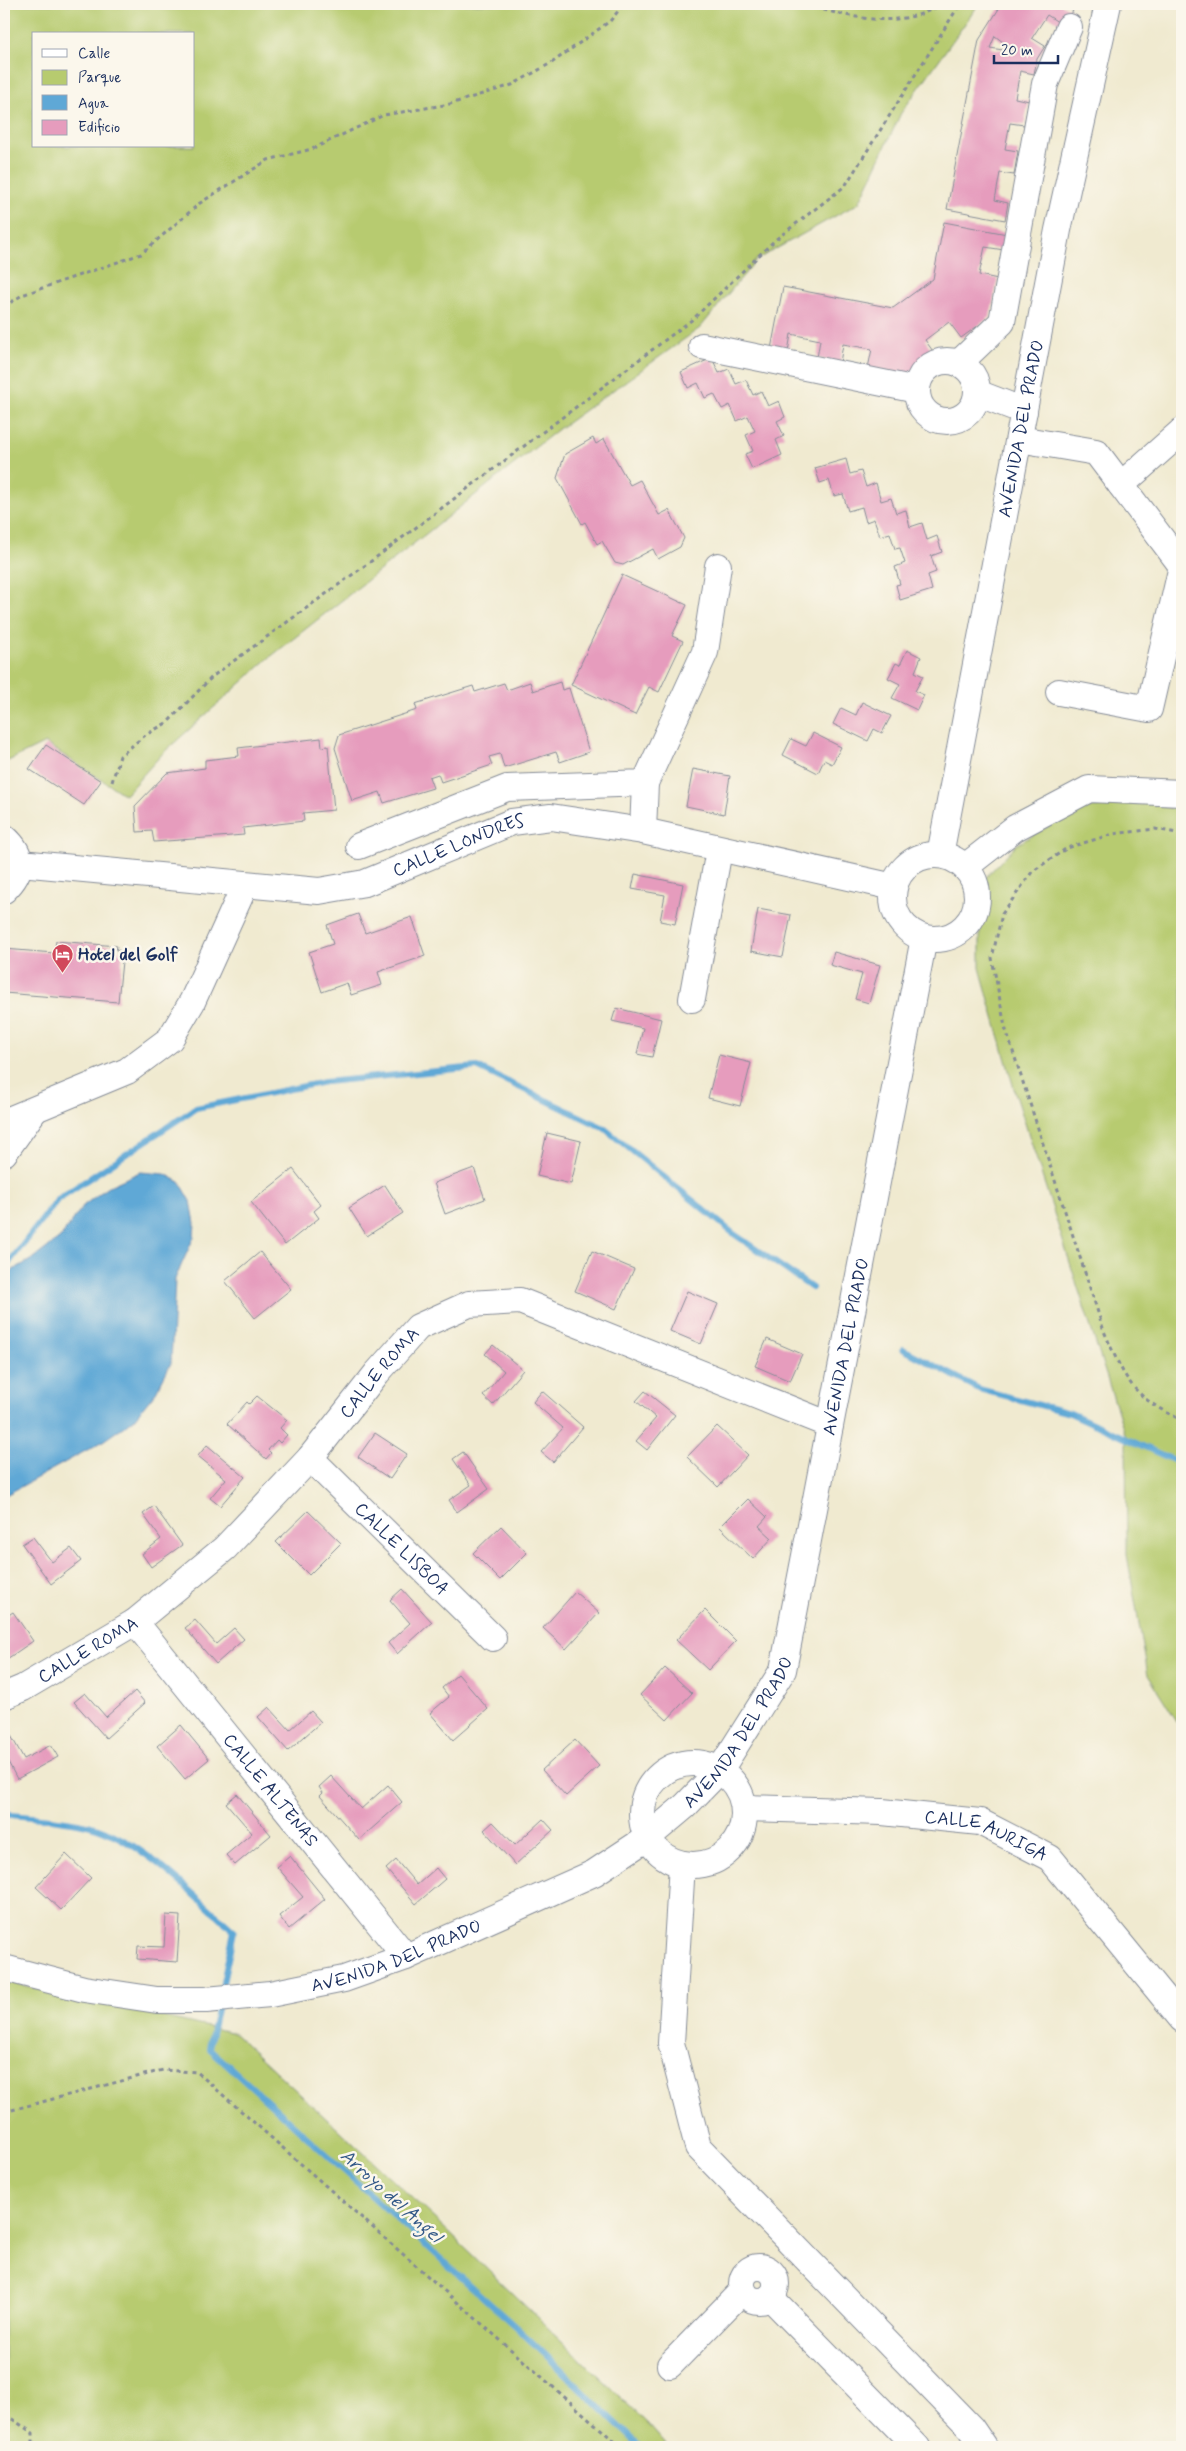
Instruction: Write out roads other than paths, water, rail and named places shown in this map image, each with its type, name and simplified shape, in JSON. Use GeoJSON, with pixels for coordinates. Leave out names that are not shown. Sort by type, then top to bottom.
{"type":"FeatureCollection","features":[{"type":"Feature","properties":{"kind":"street","name":"AVENIDA DEL PRADO"},"geometry":{"type":"LineString","coordinates":[[940,855],[1058,230],[1108,4]]}},
{"type":"Feature","properties":{"kind":"street"},"geometry":{"type":"LineString","coordinates":[[959,363],[1002,322],[1045,84],[1070,27]]}},
{"type":"Feature","properties":{"kind":"street"},"geometry":{"type":"LineString","coordinates":[[702,346],[917,390]]}},
{"type":"Feature","properties":{"kind":"street"},"geometry":{"type":"LineString","coordinates":[[945,361],[959,363],[972,376],[977,393],[971,410],[955,421],[936,420],[922,408],[917,390],[921,376],[931,366],[945,361]]}},
{"type":"Feature","properties":{"kind":"street"},"geometry":{"type":"LineString","coordinates":[[977,393],[1024,411]]}},
{"type":"Feature","properties":{"kind":"street"},"geometry":{"type":"LineString","coordinates":[[1121,485],[1182,431]]}},
{"type":"Feature","properties":{"kind":"street"},"geometry":{"type":"LineString","coordinates":[[1019,439],[1096,452],[1182,566],[1149,709],[1059,692]]}},
{"type":"Feature","properties":{"kind":"street"},"geometry":{"type":"LineString","coordinates":[[643,831],[645,783],[704,652],[718,566]]}},
{"type":"Feature","properties":{"kind":"street"},"geometry":{"type":"LineString","coordinates":[[359,846],[507,788],[645,783]]}},
{"type":"Feature","properties":{"kind":"street"},"geometry":{"type":"LineString","coordinates":[[965,867],[1015,828],[1088,789],[1182,793]]}},
{"type":"Feature","properties":{"kind":"street","name":"CALLE LONDRES"},"geometry":{"type":"LineString","coordinates":[[20,863],[319,891],[365,883],[512,822],[551,817],[643,831],[719,850],[894,887]]}},
{"type":"Feature","properties":{"kind":"street"},"geometry":{"type":"LineString","coordinates":[[4,837],[14,846],[20,863],[15,879],[4,890]]}},
{"type":"Feature","properties":{"kind":"street"},"geometry":{"type":"LineString","coordinates":[[692,999],[719,850]]}},
{"type":"Feature","properties":{"kind":"street"},"geometry":{"type":"LineString","coordinates":[[940,855],[954,859],[965,867],[975,883],[977,901],[972,918],[959,931],[942,938],[924,938],[914,934],[899,919],[893,898],[894,887],[903,869],[920,857],[940,855]]}},
{"type":"Feature","properties":{"kind":"street"},"geometry":{"type":"LineString","coordinates":[[4,1122],[127,1071],[170,1039],[192,1002],[245,885]]}},
{"type":"Feature","properties":{"kind":"street","name":"AVENIDA DEL PRADO"},"geometry":{"type":"LineString","coordinates":[[4,1968],[84,1989],[157,2000],[206,2000],[270,1994],[344,1979],[406,1957],[594,1873],[647,1838],[685,1806],[720,1770],[783,1670],[924,938]]}},
{"type":"Feature","properties":{"kind":"street"},"geometry":{"type":"LineString","coordinates":[[4,1153],[34,1110]]}},
{"type":"Feature","properties":{"kind":"street","name":"CALLE ROMA"},"geometry":{"type":"LineString","coordinates":[[4,1696],[23,1688],[135,1622],[225,1548],[310,1458],[377,1373],[418,1328],[469,1304],[520,1301],[830,1425]]}},
{"type":"Feature","properties":{"kind":"street","name":"CALLE LISBOA"},"geometry":{"type":"LineString","coordinates":[[310,1458],[493,1638]]}},
{"type":"Feature","properties":{"kind":"street","name":"CALLE ALTENAS"},"geometry":{"type":"LineString","coordinates":[[135,1622],[406,1957]]}},
{"type":"Feature","properties":{"kind":"street"},"geometry":{"type":"LineString","coordinates":[[688,1763],[704,1764],[720,1770],[731,1780],[740,1793],[744,1808],[743,1824],[738,1839],[727,1852],[714,1861],[698,1865],[682,1864],[668,1859],[656,1850],[647,1838],[642,1822],[642,1806],[648,1790],[658,1777],[672,1768],[688,1763]]}},
{"type":"Feature","properties":{"kind":"street","name":"CALLE AURIGA"},"geometry":{"type":"LineString","coordinates":[[744,1808],[882,1812],[980,1822],[1050,1858],[1182,2019]]}},
{"type":"Feature","properties":{"kind":"street"},"geometry":{"type":"LineString","coordinates":[[682,1864],[671,2043],[698,2147],[971,2428],[984,2447]]}},
{"type":"Feature","properties":{"kind":"street"},"geometry":{"type":"LineString","coordinates":[[670,2365],[743,2290],[752,2300],[765,2300],[770,2297],[917,2447]]}},
{"type":"Feature","properties":{"kind":"water"},"geometry":{"type":"Polygon","coordinates":[[[140,1172],[165,1174],[180,1182],[191,1201],[195,1223],[194,1237],[175,1279],[171,1363],[156,1392],[133,1420],[100,1443],[4,1496],[4,1275],[34,1258],[60,1238],[83,1206],[109,1186],[140,1172]]]}},
{"type":"Feature","properties":{"kind":"waterway"},"geometry":{"type":"LineString","coordinates":[[4,1269],[58,1199],[196,1108],[325,1082],[477,1067],[604,1128],[734,1234],[812,1288]]}},
{"type":"Feature","properties":{"kind":"waterway"},"geometry":{"type":"LineString","coordinates":[[903,1349],[979,1389],[1070,1413],[1182,1464]]}},
{"type":"Feature","properties":{"kind":"waterway"},"geometry":{"type":"LineString","coordinates":[[4,1814],[59,1820],[91,1826],[129,1843],[167,1871],[234,1931],[221,1992]]}},
{"type":"Feature","properties":{"kind":"waterway","name":"Arroyo del Angel"},"geometry":{"type":"LineString","coordinates":[[218,2004],[209,2048],[529,2339],[641,2447]]}},
{"type":"Feature","properties":{"kind":"place","name":"Hotel del Golf"},"geometry":{"type":"Point","coordinates":[62,973]}}]}
